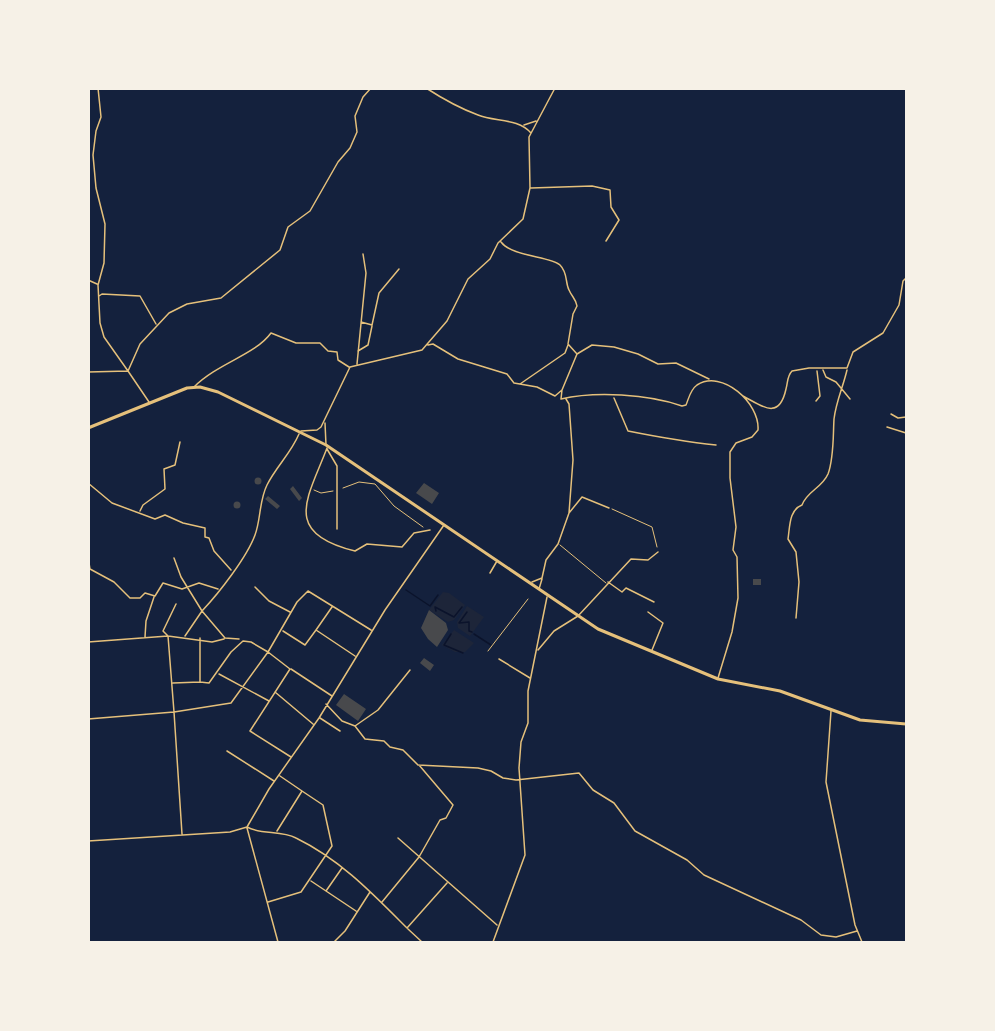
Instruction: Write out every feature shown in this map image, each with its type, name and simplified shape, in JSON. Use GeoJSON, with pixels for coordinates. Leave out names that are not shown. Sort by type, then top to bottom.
{"type":"FeatureCollection","features":[{"type":"Feature","properties":{"kind":"main road"},"geometry":{"type":"LineString","coordinates":[[88,428],[194,387],[218,392],[300,431],[326,447],[598,629],[718,679],[780,691],[871,723],[906,724]]}},
{"type":"Feature","properties":{"kind":"street"},"geometry":{"type":"LineString","coordinates":[[98,88],[101,117],[96,130],[93,155],[96,188],[105,224],[104,263],[98,285],[104,337],[149,403]]}},
{"type":"Feature","properties":{"kind":"street"},"geometry":{"type":"LineString","coordinates":[[128,371],[140,344],[156,324],[181,307],[221,298],[280,250],[288,227],[310,211],[338,162],[350,148],[357,132],[355,116],[363,97],[371,88]]}},
{"type":"Feature","properties":{"kind":"street"},"geometry":{"type":"LineString","coordinates":[[426,88],[441,99],[475,114],[524,125],[537,121]]}},
{"type":"Feature","properties":{"kind":"street"},"geometry":{"type":"LineString","coordinates":[[185,637],[202,611],[220,590],[255,535],[266,487],[292,449],[300,431],[317,430],[327,417],[350,367],[420,352],[447,321],[468,279],[490,259],[500,240],[523,219],[530,188],[528,147],[531,134],[555,88]]}},
{"type":"Feature","properties":{"kind":"street"},"geometry":{"type":"LineString","coordinates":[[524,125],[531,134]]}},
{"type":"Feature","properties":{"kind":"street"},"geometry":{"type":"LineString","coordinates":[[530,188],[592,186],[610,190],[611,207],[619,220],[606,241]]}},
{"type":"Feature","properties":{"kind":"street"},"geometry":{"type":"LineString","coordinates":[[500,240],[505,247],[537,259],[553,260],[563,268],[567,275],[568,289],[574,296],[577,306],[573,314],[565,353],[519,385]]}},
{"type":"Feature","properties":{"kind":"street"},"geometry":{"type":"LineString","coordinates":[[357,364],[366,273],[363,254]]}},
{"type":"Feature","properties":{"kind":"street"},"geometry":{"type":"LineString","coordinates":[[357,351],[362,351],[368,345],[379,293],[399,268]]}},
{"type":"Feature","properties":{"kind":"street"},"geometry":{"type":"LineString","coordinates":[[561,399],[562,390],[577,354],[592,345],[614,347],[638,354],[658,364],[676,363],[728,386],[763,408],[775,408],[781,404],[792,371],[809,368],[845,369],[852,352],[883,333],[899,305],[903,281],[906,278]]}},
{"type":"Feature","properties":{"kind":"street"},"geometry":{"type":"LineString","coordinates":[[88,280],[98,285]]}},
{"type":"Feature","properties":{"kind":"street"},"geometry":{"type":"LineString","coordinates":[[98,297],[102,294],[140,296],[156,324]]}},
{"type":"Feature","properties":{"kind":"street"},"geometry":{"type":"LineString","coordinates":[[360,322],[372,326]]}},
{"type":"Feature","properties":{"kind":"street"},"geometry":{"type":"LineString","coordinates":[[194,387],[208,373],[261,346],[271,333],[296,343],[320,343],[328,351],[337,352],[338,360],[350,367]]}},
{"type":"Feature","properties":{"kind":"street"},"geometry":{"type":"LineString","coordinates":[[425,347],[433,344],[458,359],[507,374],[519,385],[537,387],[552,396],[557,396],[562,390]]}},
{"type":"Feature","properties":{"kind":"street"},"geometry":{"type":"LineString","coordinates":[[568,344],[577,354]]}},
{"type":"Feature","properties":{"kind":"street"},"geometry":{"type":"LineString","coordinates":[[822,369],[826,377],[841,387],[850,399]]}},
{"type":"Feature","properties":{"kind":"street"},"geometry":{"type":"LineString","coordinates":[[816,400],[820,396],[817,370]]}},
{"type":"Feature","properties":{"kind":"street"},"geometry":{"type":"LineString","coordinates":[[796,618],[799,582],[796,550],[788,539],[791,515],[794,508],[802,505],[806,497],[821,487],[827,477],[831,463],[832,439],[835,435],[835,415],[847,370]]}},
{"type":"Feature","properties":{"kind":"street"},"geometry":{"type":"LineString","coordinates":[[88,372],[128,371]]}},
{"type":"Feature","properties":{"kind":"street"},"geometry":{"type":"LineString","coordinates":[[561,399],[579,395],[614,397],[632,394],[682,406],[686,405],[696,386],[710,380]]}},
{"type":"Feature","properties":{"kind":"street"},"geometry":{"type":"LineString","coordinates":[[718,679],[732,632],[738,598],[737,557],[733,550],[736,527],[730,478],[730,452],[738,442],[752,437],[758,425],[757,414],[742,396]]}},
{"type":"Feature","properties":{"kind":"street"},"geometry":{"type":"LineString","coordinates":[[614,397],[628,431],[667,437],[689,444],[716,445]]}},
{"type":"Feature","properties":{"kind":"street"},"geometry":{"type":"LineString","coordinates":[[539,590],[546,560],[558,544],[569,513],[573,460],[569,404],[567,399],[561,399]]}},
{"type":"Feature","properties":{"kind":"street"},"geometry":{"type":"LineString","coordinates":[[891,414],[894,417],[906,417]]}},
{"type":"Feature","properties":{"kind":"street"},"geometry":{"type":"LineString","coordinates":[[327,417],[326,447],[309,488],[306,513],[308,522],[319,538],[337,547],[355,551],[367,544],[402,547],[414,533],[430,530]]}},
{"type":"Feature","properties":{"kind":"street"},"geometry":{"type":"LineString","coordinates":[[887,427],[906,433]]}},
{"type":"Feature","properties":{"kind":"street"},"geometry":{"type":"LineString","coordinates":[[140,512],[143,505],[165,489],[164,471],[175,465],[180,442]]}},
{"type":"Feature","properties":{"kind":"street"},"geometry":{"type":"LineString","coordinates":[[326,447],[337,466],[337,529]]}},
{"type":"Feature","properties":{"kind":"street"},"geometry":{"type":"LineString","coordinates":[[88,483],[112,503],[155,519],[165,515],[180,522],[205,528],[205,537],[209,538],[225,566],[232,571]]}},
{"type":"Feature","properties":{"kind":"street"},"geometry":{"type":"LineString","coordinates":[[569,513],[582,497],[609,508]]}},
{"type":"Feature","properties":{"kind":"street"},"geometry":{"type":"LineString","coordinates":[[278,942],[246,827],[274,781],[319,718],[372,631],[444,525]]}},
{"type":"Feature","properties":{"kind":"street"},"geometry":{"type":"LineString","coordinates":[[537,651],[554,631],[578,616],[607,582],[631,559],[648,560],[658,552]]}},
{"type":"Feature","properties":{"kind":"street"},"geometry":{"type":"LineString","coordinates":[[88,557],[90,569],[114,582],[130,598],[140,598],[145,593],[155,596]]}},
{"type":"Feature","properties":{"kind":"street"},"geometry":{"type":"LineString","coordinates":[[174,558],[202,611],[225,638]]}},
{"type":"Feature","properties":{"kind":"street"},"geometry":{"type":"LineString","coordinates":[[490,573],[497,561]]}},
{"type":"Feature","properties":{"kind":"street"},"geometry":{"type":"LineString","coordinates":[[529,584],[542,578]]}},
{"type":"Feature","properties":{"kind":"street"},"geometry":{"type":"LineString","coordinates":[[607,582],[622,592],[626,588],[654,602]]}},
{"type":"Feature","properties":{"kind":"street"},"geometry":{"type":"LineString","coordinates":[[145,637],[146,621],[155,596],[164,583],[182,589],[199,583],[220,590]]}},
{"type":"Feature","properties":{"kind":"street"},"geometry":{"type":"LineString","coordinates":[[255,587],[269,601],[290,613]]}},
{"type":"Feature","properties":{"kind":"street"},"geometry":{"type":"LineString","coordinates":[[88,719],[225,706],[236,698],[282,630],[290,613],[308,591],[372,631]]}},
{"type":"Feature","properties":{"kind":"street"},"geometry":{"type":"LineString","coordinates":[[493,942],[525,855],[519,779],[521,742],[528,723],[531,678],[548,596]]}},
{"type":"Feature","properties":{"kind":"street"},"geometry":{"type":"LineString","coordinates":[[176,604],[163,629],[168,636],[182,835]]}},
{"type":"Feature","properties":{"kind":"street"},"geometry":{"type":"LineString","coordinates":[[282,630],[305,645],[332,607]]}},
{"type":"Feature","properties":{"kind":"street"},"geometry":{"type":"LineString","coordinates":[[648,612],[663,623],[652,651]]}},
{"type":"Feature","properties":{"kind":"street"},"geometry":{"type":"LineString","coordinates":[[316,630],[356,656]]}},
{"type":"Feature","properties":{"kind":"street"},"geometry":{"type":"LineString","coordinates":[[88,642],[168,636],[200,638],[212,642],[225,638],[238,639]]}},
{"type":"Feature","properties":{"kind":"street"},"geometry":{"type":"LineString","coordinates":[[200,638],[200,682]]}},
{"type":"Feature","properties":{"kind":"street"},"geometry":{"type":"LineString","coordinates":[[172,684],[209,683],[231,652],[243,641],[251,642],[268,652],[332,696]]}},
{"type":"Feature","properties":{"kind":"street"},"geometry":{"type":"LineString","coordinates":[[499,659],[531,678]]}},
{"type":"Feature","properties":{"kind":"street"},"geometry":{"type":"LineString","coordinates":[[290,669],[250,731],[286,756],[292,757]]}},
{"type":"Feature","properties":{"kind":"street"},"geometry":{"type":"LineString","coordinates":[[355,726],[366,720],[396,690],[410,670]]}},
{"type":"Feature","properties":{"kind":"street"},"geometry":{"type":"LineString","coordinates":[[218,673],[269,701]]}},
{"type":"Feature","properties":{"kind":"street"},"geometry":{"type":"LineString","coordinates":[[275,692],[314,724]]}},
{"type":"Feature","properties":{"kind":"street"},"geometry":{"type":"LineString","coordinates":[[326,704],[342,720],[355,726],[365,739],[384,741],[390,747],[403,750],[453,805],[446,818],[440,820],[419,857],[381,902]]}},
{"type":"Feature","properties":{"kind":"street"},"geometry":{"type":"LineString","coordinates":[[831,710],[826,782],[857,932],[862,942]]}},
{"type":"Feature","properties":{"kind":"street"},"geometry":{"type":"LineString","coordinates":[[319,718],[340,731]]}},
{"type":"Feature","properties":{"kind":"street"},"geometry":{"type":"LineString","coordinates":[[227,751],[274,781]]}},
{"type":"Feature","properties":{"kind":"street"},"geometry":{"type":"LineString","coordinates":[[418,765],[478,768],[491,771],[503,778],[519,779],[579,773],[593,790],[614,803],[635,831],[687,860],[704,875],[801,920],[821,935],[836,937],[857,932]]}},
{"type":"Feature","properties":{"kind":"street"},"geometry":{"type":"LineString","coordinates":[[268,902],[301,892],[327,857],[332,846],[323,806],[279,775]]}},
{"type":"Feature","properties":{"kind":"street"},"geometry":{"type":"LineString","coordinates":[[277,832],[302,791]]}},
{"type":"Feature","properties":{"kind":"street"},"geometry":{"type":"LineString","coordinates":[[88,841],[230,832],[246,827],[297,838],[343,867],[422,942]]}},
{"type":"Feature","properties":{"kind":"street"},"geometry":{"type":"LineString","coordinates":[[398,838],[498,926]]}},
{"type":"Feature","properties":{"kind":"street"},"geometry":{"type":"LineString","coordinates":[[325,891],[343,867]]}},
{"type":"Feature","properties":{"kind":"street"},"geometry":{"type":"LineString","coordinates":[[310,881],[356,911]]}},
{"type":"Feature","properties":{"kind":"street"},"geometry":{"type":"LineString","coordinates":[[408,928],[447,883]]}},
{"type":"Feature","properties":{"kind":"street"},"geometry":{"type":"LineString","coordinates":[[334,942],[345,931],[370,891]]}},
{"type":"Feature","properties":{"kind":"lane"},"geometry":{"type":"LineString","coordinates":[[558,544],[607,582]]}},
{"type":"Feature","properties":{"kind":"lane"},"geometry":{"type":"LineString","coordinates":[[488,651],[528,599]]}},
{"type":"Feature","properties":{"kind":"path"},"geometry":{"type":"LineString","coordinates":[[309,488],[321,493],[358,482],[375,484],[412,521],[430,530]]}},
{"type":"Feature","properties":{"kind":"path"},"geometry":{"type":"LineString","coordinates":[[609,508],[652,527],[658,552]]}},
{"type":"Feature","properties":{"kind":"shaded area"},"geometry":{"type":"Polygon","coordinates":[[[443,592],[449,593],[465,605],[454,620],[448,622],[429,610],[443,592]]]}},
{"type":"Feature","properties":{"kind":"shaded area"},"geometry":{"type":"Polygon","coordinates":[[[467,606],[484,617],[470,636],[458,628],[457,622],[467,606]]]}},
{"type":"Feature","properties":{"kind":"shaded area"},"geometry":{"type":"Polygon","coordinates":[[[454,630],[474,643],[465,652],[455,652],[442,645],[454,630]]]}},
{"type":"Feature","properties":{"kind":"building"},"geometry":{"type":"Polygon","coordinates":[[[258,477],[262,481],[258,485],[254,481],[258,477]]]}},
{"type":"Feature","properties":{"kind":"building"},"geometry":{"type":"Polygon","coordinates":[[[424,483],[439,493],[432,504],[416,493],[424,483]]]}},
{"type":"Feature","properties":{"kind":"building"},"geometry":{"type":"Polygon","coordinates":[[[293,486],[302,498],[299,501],[290,489],[293,486]]]}},
{"type":"Feature","properties":{"kind":"building"},"geometry":{"type":"Polygon","coordinates":[[[268,496],[280,506],[277,509],[265,499],[268,496]]]}},
{"type":"Feature","properties":{"kind":"building"},"geometry":{"type":"Polygon","coordinates":[[[237,501],[241,505],[237,509],[233,505],[237,501]]]}},
{"type":"Feature","properties":{"kind":"building"},"geometry":{"type":"Polygon","coordinates":[[[753,579],[761,579],[761,585],[753,585],[753,579]]]}},
{"type":"Feature","properties":{"kind":"building"},"geometry":{"type":"Polygon","coordinates":[[[429,610],[446,623],[448,630],[437,647],[421,628],[429,610]]]}},
{"type":"Feature","properties":{"kind":"building"},"geometry":{"type":"Polygon","coordinates":[[[424,658],[434,665],[430,671],[420,663],[424,658]]]}},
{"type":"Feature","properties":{"kind":"building"},"geometry":{"type":"Polygon","coordinates":[[[344,694],[366,709],[358,721],[336,705],[344,694]]]}},
{"type":"Feature","properties":{"kind":"waterway"},"geometry":{"type":"LineString","coordinates":[[406,590],[430,606],[438,595]]}},
{"type":"Feature","properties":{"kind":"waterway"},"geometry":{"type":"LineString","coordinates":[[436,611],[435,607],[454,617],[462,607]]}},
{"type":"Feature","properties":{"kind":"waterway"},"geometry":{"type":"LineString","coordinates":[[467,612],[459,623],[469,622],[469,631],[472,632]]}},
{"type":"Feature","properties":{"kind":"waterway"},"geometry":{"type":"LineString","coordinates":[[451,634],[444,645],[463,653]]}},
{"type":"Feature","properties":{"kind":"waterway"},"geometry":{"type":"LineString","coordinates":[[474,634],[491,645]]}}]}
